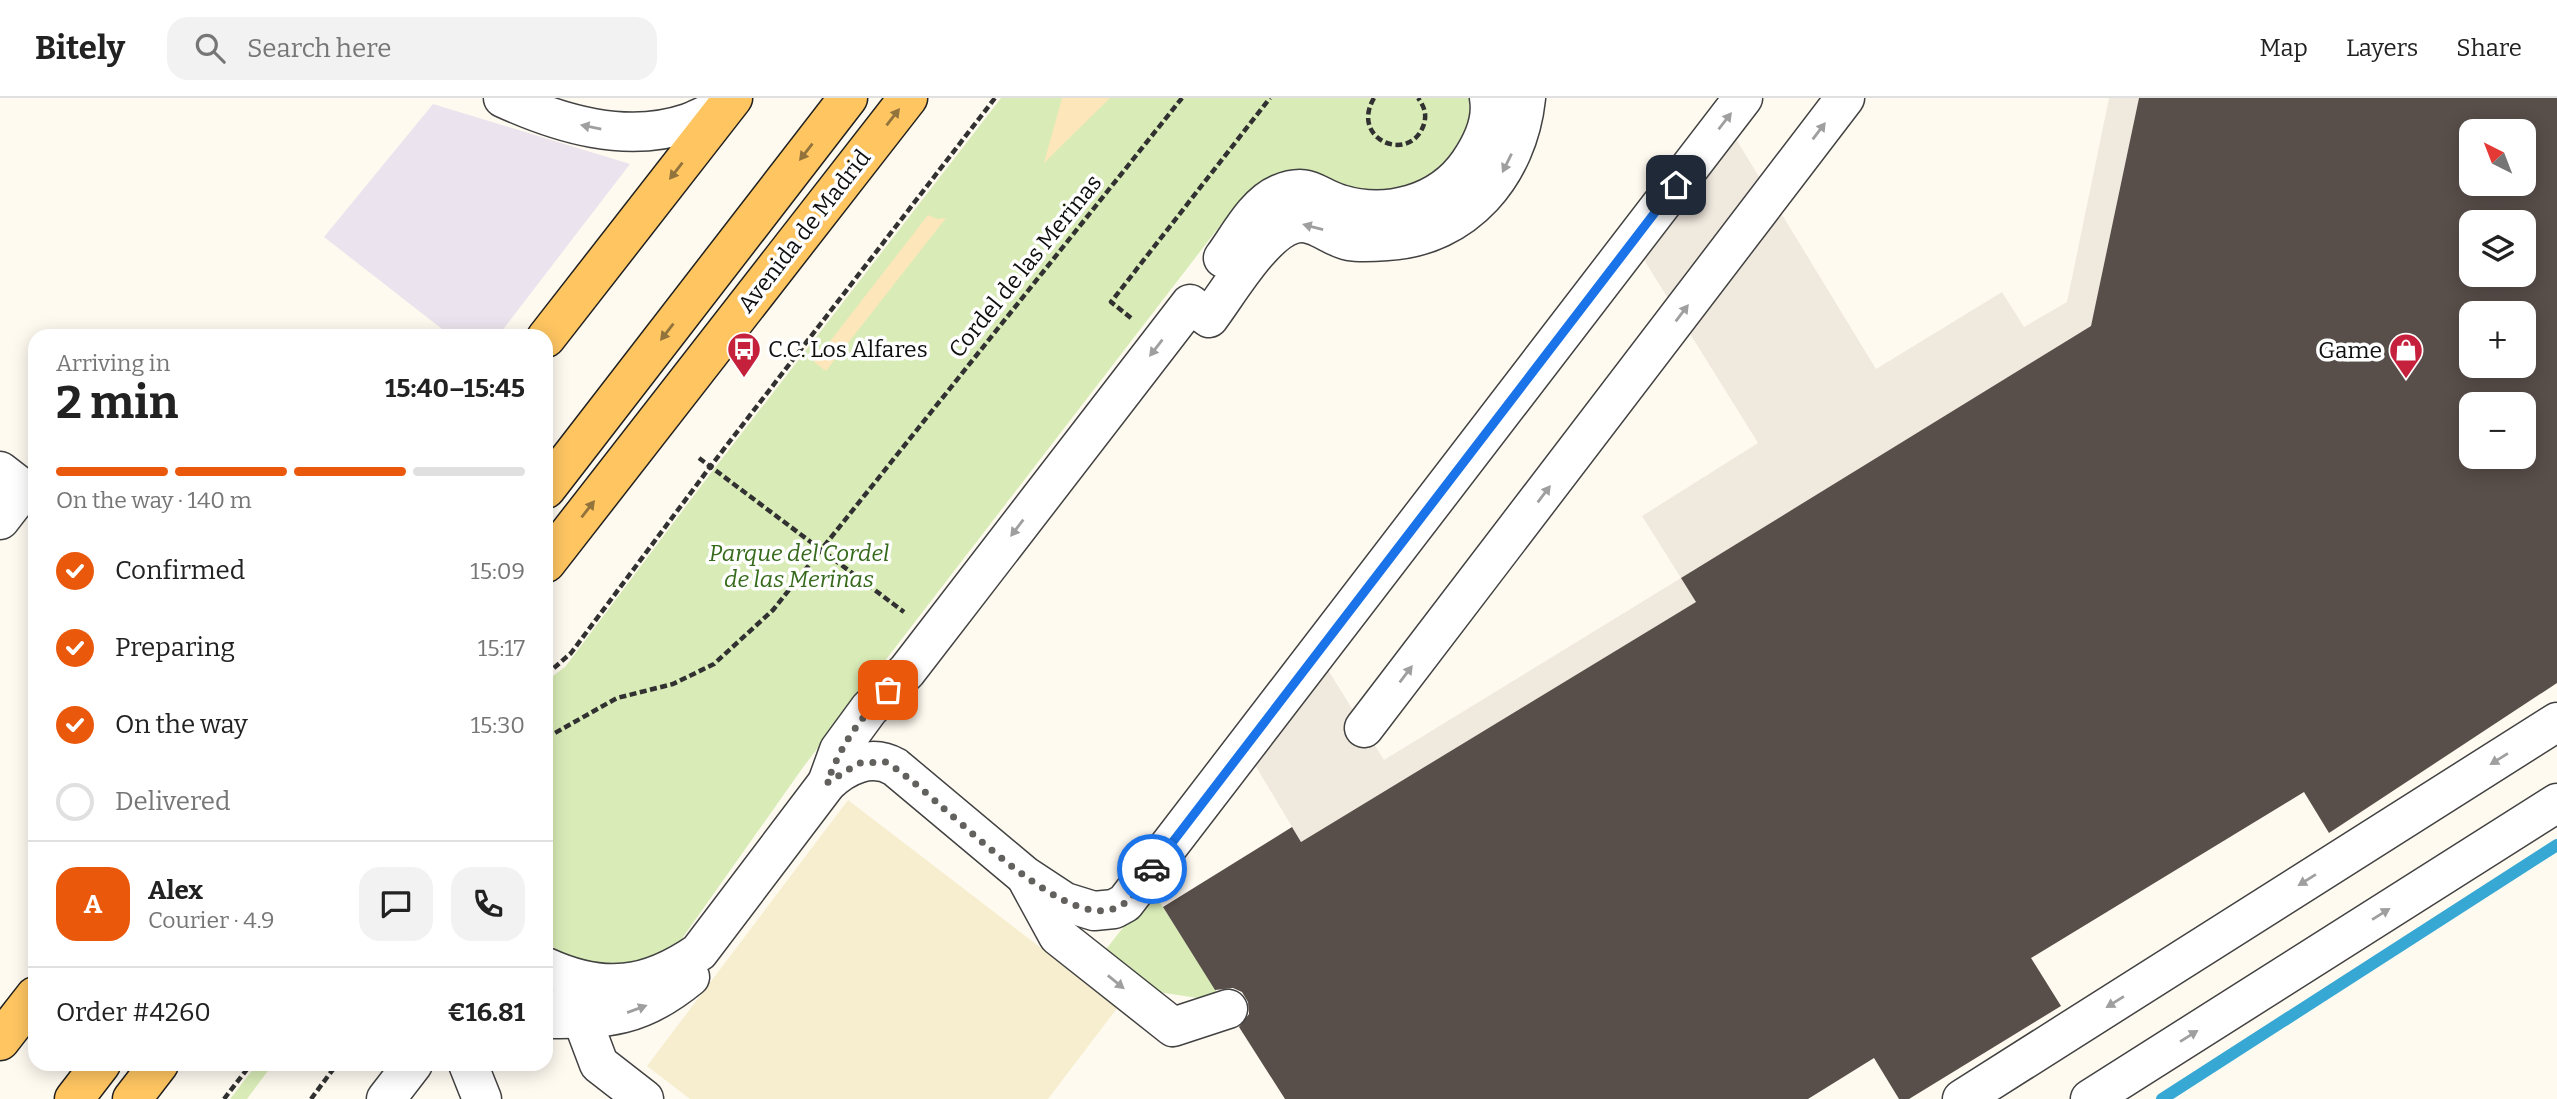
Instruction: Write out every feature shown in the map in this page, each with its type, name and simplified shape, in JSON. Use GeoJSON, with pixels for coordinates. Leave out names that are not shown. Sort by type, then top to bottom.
{"type":"FeatureCollection","features":[{"type":"Feature","properties":{"kind":"main road","name":"Avenida de Madrid"},"geometry":{"type":"LineString","coordinates":[[553,480],[848,98]]}},
{"type":"Feature","properties":{"kind":"main road","name":"Avenida de Madrid"},"geometry":{"type":"LineString","coordinates":[[553,554],[908,98]]}},
{"type":"Feature","properties":{"kind":"main road"},"geometry":{"type":"LineString","coordinates":[[553,329],[730,102]]}},
{"type":"Feature","properties":{"kind":"main road"},"geometry":{"type":"LineString","coordinates":[[0,1041],[28,1005]]}},
{"type":"Feature","properties":{"kind":"main road"},"geometry":{"type":"LineString","coordinates":[[74,1099],[96,1071]]}},
{"type":"Feature","properties":{"kind":"main road"},"geometry":{"type":"LineString","coordinates":[[132,1099],[154,1071]]}},
{"type":"Feature","properties":{"kind":"street"},"geometry":{"type":"LineString","coordinates":[[503,98],[566,123],[605,130],[646,131],[687,123],[730,102]]}},
{"type":"Feature","properties":{"kind":"street"},"geometry":{"type":"LineString","coordinates":[[553,972],[596,983],[623,984],[651,978],[676,968],[699,952],[827,783],[839,750],[869,709],[907,671],[1264,204],[1280,193],[1304,189],[1316,191],[1336,203],[1368,210],[1399,208],[1436,193],[1454,180],[1474,157],[1489,119],[1489,98]]}},
{"type":"Feature","properties":{"kind":"street"},"geometry":{"type":"LineString","coordinates":[[1190,304],[1209,318],[1269,240],[1295,224],[1311,224],[1349,241],[1406,240],[1433,232],[1463,215],[1492,189],[1502,173],[1518,137],[1526,98]]}},
{"type":"Feature","properties":{"kind":"street"},"geometry":{"type":"LineString","coordinates":[[907,671],[891,710],[886,737],[888,759],[895,767],[1024,875],[1055,897],[1080,908],[1105,911],[1120,906],[1128,900],[1743,98]]}},
{"type":"Feature","properties":{"kind":"street"},"geometry":{"type":"LineString","coordinates":[[1364,728],[1845,98]]}},
{"type":"Feature","properties":{"kind":"street"},"geometry":{"type":"LineString","coordinates":[[0,520],[20,486]]}},
{"type":"Feature","properties":{"kind":"street"},"geometry":{"type":"LineString","coordinates":[[1962,1099],[2557,722]]}},
{"type":"Feature","properties":{"kind":"street"},"geometry":{"type":"LineString","coordinates":[[827,783],[859,763],[877,761],[895,767]]}},
{"type":"Feature","properties":{"kind":"street"},"geometry":{"type":"LineString","coordinates":[[2090,1099],[2557,803]]}},
{"type":"Feature","properties":{"kind":"street"},"geometry":{"type":"LineString","coordinates":[[1024,875],[1058,936],[1173,1027],[1228,1009]]}},
{"type":"Feature","properties":{"kind":"street"},"geometry":{"type":"LineString","coordinates":[[564,1019],[624,1014],[645,1007],[670,993],[691,976],[699,952]]}},
{"type":"Feature","properties":{"kind":"street"},"geometry":{"type":"LineString","coordinates":[[553,988],[564,1019],[599,1064],[644,1099]]}},
{"type":"Feature","properties":{"kind":"street"},"geometry":{"type":"LineString","coordinates":[[386,1099],[408,1071]]}},
{"type":"Feature","properties":{"kind":"street"},"geometry":{"type":"LineString","coordinates":[[471,1071],[482,1099]]}},
{"type":"Feature","properties":{"kind":"path"},"geometry":{"type":"LineString","coordinates":[[553,669],[572,653],[710,467],[995,98]]}},
{"type":"Feature","properties":{"kind":"path","name":"Cordel de las Merinas"},"geometry":{"type":"LineString","coordinates":[[553,734],[617,698],[673,684],[714,664],[774,610],[1182,98]]}},
{"type":"Feature","properties":{"kind":"path"},"geometry":{"type":"LineString","coordinates":[[1132,318],[1111,302],[1270,98]]}},
{"type":"Feature","properties":{"kind":"path"},"geometry":{"type":"LineString","coordinates":[[1374,98],[1368,116],[1370,128],[1383,142],[1401,145],[1412,140],[1423,125],[1425,113],[1418,98]]}},
{"type":"Feature","properties":{"kind":"path"},"geometry":{"type":"LineString","coordinates":[[699,458],[885,598]]}},
{"type":"Feature","properties":{"kind":"path"},"geometry":{"type":"LineString","coordinates":[[223,1099],[245,1071]]}},
{"type":"Feature","properties":{"kind":"path"},"geometry":{"type":"LineString","coordinates":[[311,1099],[332,1071]]}},
{"type":"Feature","properties":{"kind":"shaded area"},"geometry":{"type":"Polygon","coordinates":[[[2109,98],[2139,98],[2091,326],[1681,578],[1642,516],[1758,443],[1641,255],[1733,134],[1876,369],[2002,292],[2024,327],[2067,302],[2109,98]]]}},
{"type":"Feature","properties":{"kind":"shaded area"},"geometry":{"type":"Polygon","coordinates":[[[433,104],[630,164],[503,329],[442,329],[324,237],[433,104]]]}},
{"type":"Feature","properties":{"kind":"shaded area"},"geometry":{"type":"Polygon","coordinates":[[[1681,578],[1696,602],[1301,842],[1252,760],[1325,665],[1384,760],[1681,578]]]}},
{"type":"Feature","properties":{"kind":"shaded area"},"geometry":{"type":"Polygon","coordinates":[[[848,800],[1118,1007],[1048,1099],[690,1099],[647,1066],[848,800]]]}},
{"type":"Feature","properties":{"kind":"green space","name":"Parque del Cordel de las Merinas"},"geometry":{"type":"Polygon","coordinates":[[[1001,98],[1474,98],[1472,124],[1456,158],[1404,194],[1251,190],[1239,201],[804,766],[669,957],[644,971],[561,957],[553,946],[553,676],[565,667],[707,478],[1001,98]]]}},
{"type":"Feature","properties":{"kind":"green space"},"geometry":{"type":"Polygon","coordinates":[[[1152,890],[1219,995],[1211,1000],[1151,991],[1104,952],[1152,890]]]}},
{"type":"Feature","properties":{"kind":"green space"},"geometry":{"type":"Polygon","coordinates":[[[252,1071],[268,1071],[247,1099],[230,1099],[252,1071]]]}},
{"type":"Feature","properties":{"kind":"sand"},"geometry":{"type":"Polygon","coordinates":[[[1062,98],[1110,98],[1044,163],[1062,98]]]}},
{"type":"Feature","properties":{"kind":"sand"},"geometry":{"type":"Polygon","coordinates":[[[928,215],[937,219],[946,218],[826,371],[814,362],[928,215]]]}},
{"type":"Feature","properties":{"kind":"building"},"geometry":{"type":"Polygon","coordinates":[[[2139,98],[2557,98],[2557,683],[2329,833],[2304,792],[2031,958],[2061,1006],[1909,1099],[1899,1099],[1874,1058],[1808,1099],[1285,1099],[1239,1027],[1249,1014],[1248,1002],[1242,992],[1233,988],[1215,990],[1163,907],[1292,827],[1301,842],[1696,602],[1681,578],[2091,326],[2139,98]]]}},
{"type":"Feature","properties":{"kind":"waterway"},"geometry":{"type":"LineString","coordinates":[[2162,1099],[2557,845]]}},
{"type":"Feature","properties":{"kind":"way so far"},"geometry":{"type":"LineString","coordinates":[[888,690],[869,709],[839,750],[827,783],[859,763],[886,762],[1024,875],[1046,891],[1080,908],[1105,911],[1120,906],[1128,900],[1152,869]]}},
{"type":"Feature","properties":{"kind":"place","name":"C.C. Los Alfares"},"geometry":{"type":"Point","coordinates":[744,379]}},
{"type":"Feature","properties":{"kind":"place","name":"Game"},"geometry":{"type":"Point","coordinates":[2406,380]}},
{"type":"Feature","properties":{"kind":"route"},"geometry":{"type":"LineString","coordinates":[[1152,869],[1676,185]]}}]}
